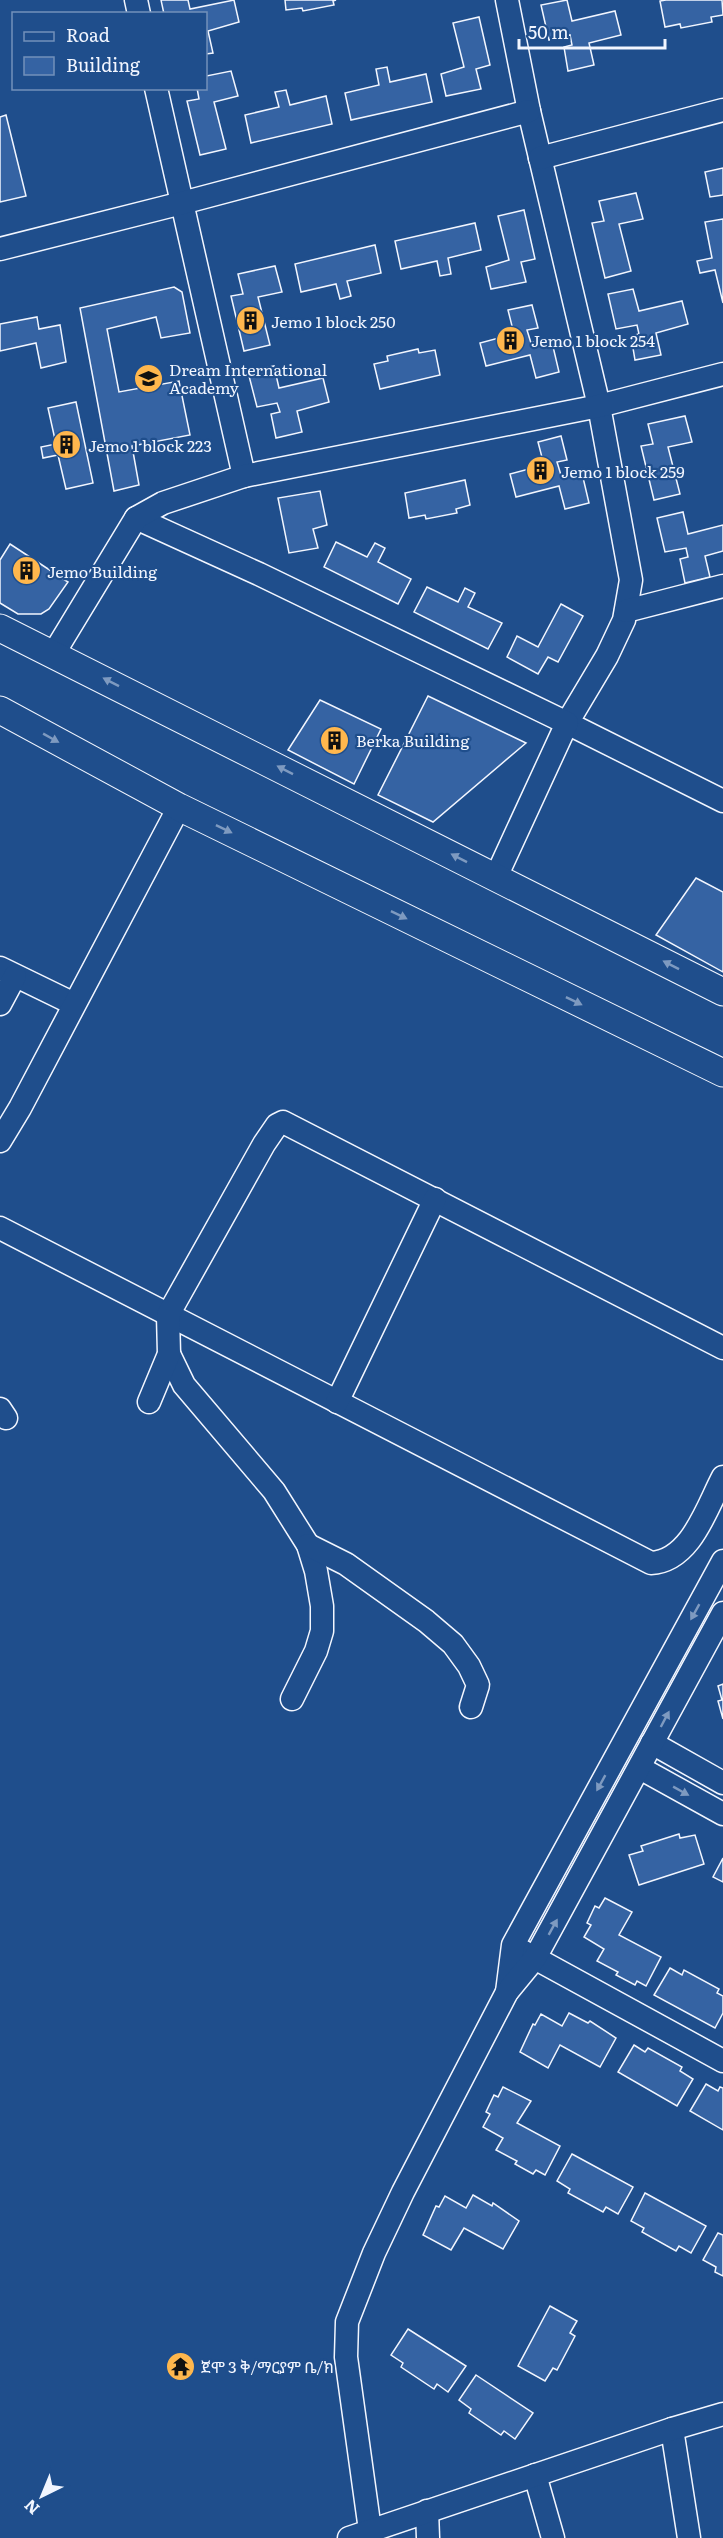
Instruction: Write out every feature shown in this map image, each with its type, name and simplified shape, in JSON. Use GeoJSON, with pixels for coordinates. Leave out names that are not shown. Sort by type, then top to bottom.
{"type":"FeatureCollection","features":[{"type":"Feature","properties":{"kind":"main road"},"geometry":{"type":"LineString","coordinates":[[0,627],[723,992]]}},
{"type":"Feature","properties":{"kind":"main road"},"geometry":{"type":"LineString","coordinates":[[0,710],[179,807],[723,1073]]}},
{"type":"Feature","properties":{"kind":"street"},"geometry":{"type":"LineString","coordinates":[[496,877],[567,723],[607,656],[624,620],[631,580],[599,406],[529,111],[507,0]]}},
{"type":"Feature","properties":{"kind":"street"},"geometry":{"type":"LineString","coordinates":[[156,90],[244,476]]}},
{"type":"Feature","properties":{"kind":"street"},"geometry":{"type":"LineString","coordinates":[[540,158],[723,110]]}},
{"type":"Feature","properties":{"kind":"street"},"geometry":{"type":"LineString","coordinates":[[0,249],[529,111]]}},
{"type":"Feature","properties":{"kind":"street"},"geometry":{"type":"LineString","coordinates":[[54,653],[136,518],[163,503],[244,476],[599,406],[723,374]]}},
{"type":"Feature","properties":{"kind":"street"},"geometry":{"type":"LineString","coordinates":[[136,518],[259,574],[723,801]]}},
{"type":"Feature","properties":{"kind":"street"},"geometry":{"type":"LineString","coordinates":[[626,610],[723,586]]}},
{"type":"Feature","properties":{"kind":"street"},"geometry":{"type":"LineString","coordinates":[[0,1141],[20,1108],[179,807]]}},
{"type":"Feature","properties":{"kind":"street"},"geometry":{"type":"LineString","coordinates":[[0,1004],[8,972],[74,1004]]}},
{"type":"Feature","properties":{"kind":"street"},"geometry":{"type":"LineString","coordinates":[[149,1402],[169,1354],[168,1315],[264,1144],[277,1125],[283,1122],[723,1348]]}},
{"type":"Feature","properties":{"kind":"street"},"geometry":{"type":"LineString","coordinates":[[337,1402],[435,1199]]}},
{"type":"Feature","properties":{"kind":"street"},"geometry":{"type":"LineString","coordinates":[[0,1228],[651,1563],[671,1558],[683,1549],[723,1477]]}},
{"type":"Feature","properties":{"kind":"street"},"geometry":{"type":"LineString","coordinates":[[169,1354],[184,1385],[274,1491],[308,1545],[316,1571],[322,1606],[322,1631],[316,1651],[292,1699]]}},
{"type":"Feature","properties":{"kind":"street"},"geometry":{"type":"LineString","coordinates":[[308,1545],[346,1564],[453,1644],[470,1666],[478,1685],[471,1707]]}},
{"type":"Feature","properties":{"kind":"street"},"geometry":{"type":"LineString","coordinates":[[507,1992],[513,1945],[723,1561]]}},
{"type":"Feature","properties":{"kind":"street"},"geometry":{"type":"LineString","coordinates":[[370,2530],[346,2357],[347,2322],[374,2253],[403,2192],[507,1992],[535,1958],[723,1613]]}},
{"type":"Feature","properties":{"kind":"street"},"geometry":{"type":"LineString","coordinates":[[652,1743],[723,1783]]}},
{"type":"Feature","properties":{"kind":"street"},"geometry":{"type":"LineString","coordinates":[[640,1768],[723,1814]]}},
{"type":"Feature","properties":{"kind":"street"},"geometry":{"type":"LineString","coordinates":[[513,1945],[723,2061]]}},
{"type":"Feature","properties":{"kind":"street"},"geometry":{"type":"LineString","coordinates":[[349,2538],[672,2429],[723,2414]]}},
{"type":"Feature","properties":{"kind":"street"},"geometry":{"type":"LineString","coordinates":[[672,2429],[689,2538]]}},
{"type":"Feature","properties":{"kind":"street"},"geometry":{"type":"LineString","coordinates":[[535,2475],[554,2538]]}},
{"type":"Feature","properties":{"kind":"street"},"geometry":{"type":"LineString","coordinates":[[427,2511],[428,2538]]}},
{"type":"Feature","properties":{"kind":"building"},"geometry":{"type":"Polygon","coordinates":[[[161,0],[188,0],[190,9],[234,0],[239,22],[208,31],[213,53],[207,54],[207,12],[164,12],[161,0]]]}},
{"type":"Feature","properties":{"kind":"building"},"geometry":{"type":"Polygon","coordinates":[[[285,0],[336,0],[333,1],[334,5],[303,11],[302,8],[286,10],[285,0]]]}},
{"type":"Feature","properties":{"kind":"building"},"geometry":{"type":"Polygon","coordinates":[[[567,0],[572,21],[615,11],[621,35],[589,43],[594,65],[568,71],[564,47],[572,45],[570,35],[549,40],[541,5],[567,0]]]}},
{"type":"Feature","properties":{"kind":"building"},"geometry":{"type":"Polygon","coordinates":[[[722,0],[723,15],[711,17],[712,22],[681,28],[680,24],[665,27],[660,1],[722,0]]]}},
{"type":"Feature","properties":{"kind":"building"},"geometry":{"type":"Polygon","coordinates":[[[479,17],[490,65],[476,69],[481,89],[446,96],[441,74],[464,67],[453,23],[479,17]]]}},
{"type":"Feature","properties":{"kind":"building"},"geometry":{"type":"Polygon","coordinates":[[[387,67],[390,82],[426,74],[432,102],[351,120],[345,93],[379,85],[376,69],[387,67]]]}},
{"type":"Feature","properties":{"kind":"building"},"geometry":{"type":"Polygon","coordinates":[[[231,71],[238,96],[214,102],[226,149],[200,155],[187,101],[199,99],[197,90],[207,90],[207,76],[231,71]]]}},
{"type":"Feature","properties":{"kind":"building"},"geometry":{"type":"Polygon","coordinates":[[[286,90],[290,105],[326,96],[332,124],[251,143],[245,115],[279,107],[275,92],[286,90]]]}},
{"type":"Feature","properties":{"kind":"building"},"geometry":{"type":"Polygon","coordinates":[[[6,115],[26,196],[0,202],[0,117],[6,115]]]}},
{"type":"Feature","properties":{"kind":"building"},"geometry":{"type":"Polygon","coordinates":[[[723,168],[723,195],[710,197],[705,172],[723,168]]]}},
{"type":"Feature","properties":{"kind":"building"},"geometry":{"type":"Polygon","coordinates":[[[636,193],[643,219],[619,224],[631,271],[605,278],[592,223],[604,221],[599,201],[636,193]]]}},
{"type":"Feature","properties":{"kind":"building"},"geometry":{"type":"Polygon","coordinates":[[[524,210],[535,259],[521,262],[526,282],[491,289],[486,267],[509,260],[498,216],[524,210]]]}},
{"type":"Feature","properties":{"kind":"building"},"geometry":{"type":"Polygon","coordinates":[[[723,219],[723,303],[715,270],[700,273],[697,261],[712,258],[705,222],[723,219]]]}},
{"type":"Feature","properties":{"kind":"building"},"geometry":{"type":"Polygon","coordinates":[[[475,223],[481,250],[448,258],[451,274],[440,276],[437,261],[401,269],[395,241],[475,223]]]}},
{"type":"Feature","properties":{"kind":"building"},"geometry":{"type":"Polygon","coordinates":[[[375,245],[381,273],[347,281],[351,296],[340,299],[336,284],[301,292],[295,264],[375,245]]]}},
{"type":"Feature","properties":{"kind":"building","name":"Jemo 1 block 250"},"geometry":{"type":"Polygon","coordinates":[[[275,266],[282,292],[258,297],[270,345],[244,351],[231,296],[243,294],[238,274],[275,266]]]}},
{"type":"Feature","properties":{"kind":"building"},"geometry":{"type":"Polygon","coordinates":[[[174,287],[182,292],[190,333],[161,338],[156,317],[107,329],[119,392],[179,381],[190,435],[132,446],[139,485],[114,491],[80,308],[174,287]]]}},
{"type":"Feature","properties":{"kind":"building"},"geometry":{"type":"Polygon","coordinates":[[[633,289],[639,311],[682,301],[688,324],[656,333],[661,355],[635,360],[631,336],[639,334],[637,325],[616,329],[608,294],[633,289]]]}},
{"type":"Feature","properties":{"kind":"building","name":"Jemo 1 block 254"},"geometry":{"type":"Polygon","coordinates":[[[532,305],[538,328],[527,330],[531,343],[551,338],[559,372],[536,378],[530,355],[486,366],[480,343],[514,334],[508,310],[532,305]]]}},
{"type":"Feature","properties":{"kind":"building"},"geometry":{"type":"Polygon","coordinates":[[[37,317],[39,329],[60,325],[66,362],[41,368],[36,343],[0,351],[0,324],[37,317]]]}},
{"type":"Feature","properties":{"kind":"building"},"geometry":{"type":"Polygon","coordinates":[[[418,349],[419,353],[435,350],[440,375],[380,389],[374,364],[388,361],[387,356],[418,349]]]}},
{"type":"Feature","properties":{"kind":"building"},"geometry":{"type":"Polygon","coordinates":[[[274,366],[279,388],[323,378],[329,402],[297,411],[302,432],[276,438],[271,414],[280,412],[277,403],[257,407],[248,372],[274,366]]]}},
{"type":"Feature","properties":{"kind":"building","name":"Jemo 1 block 223"},"geometry":{"type":"Polygon","coordinates":[[[76,402],[93,483],[66,489],[58,455],[43,458],[41,447],[56,444],[48,408],[76,402]]]}},
{"type":"Feature","properties":{"kind":"building"},"geometry":{"type":"Polygon","coordinates":[[[685,416],[692,442],[668,447],[680,494],[654,500],[641,446],[653,444],[648,424],[685,416]]]}},
{"type":"Feature","properties":{"kind":"building","name":"Jemo 1 block 259"},"geometry":{"type":"Polygon","coordinates":[[[561,436],[567,460],[557,462],[561,475],[581,469],[589,503],[565,509],[559,486],[516,497],[510,474],[544,465],[538,442],[561,436]]]}},
{"type":"Feature","properties":{"kind":"building"},"geometry":{"type":"Polygon","coordinates":[[[465,480],[470,505],[456,509],[457,513],[426,519],[425,515],[409,518],[405,493],[465,480]]]}},
{"type":"Feature","properties":{"kind":"building"},"geometry":{"type":"Polygon","coordinates":[[[320,491],[327,525],[313,529],[318,548],[289,553],[278,498],[320,491]]]}},
{"type":"Feature","properties":{"kind":"building"},"geometry":{"type":"Polygon","coordinates":[[[683,512],[688,534],[723,525],[723,551],[705,556],[710,577],[685,583],[680,559],[688,557],[686,548],[665,552],[657,518],[683,512]]]}},
{"type":"Feature","properties":{"kind":"building"},"geometry":{"type":"Polygon","coordinates":[[[336,542],[367,557],[375,543],[385,548],[378,562],[411,579],[398,604],[324,567],[336,542]]]}},
{"type":"Feature","properties":{"kind":"building","name":"Jemo Building"},"geometry":{"type":"Polygon","coordinates":[[[10,544],[68,582],[49,609],[41,614],[18,614],[0,603],[0,560],[10,544]]]}},
{"type":"Feature","properties":{"kind":"building"},"geometry":{"type":"Polygon","coordinates":[[[427,587],[458,602],[465,588],[475,593],[468,607],[502,623],[488,649],[414,612],[427,587]]]}},
{"type":"Feature","properties":{"kind":"building"},"geometry":{"type":"Polygon","coordinates":[[[561,604],[583,616],[558,662],[548,657],[538,674],[507,657],[517,636],[538,647],[561,604]]]}},
{"type":"Feature","properties":{"kind":"building"},"geometry":{"type":"Polygon","coordinates":[[[428,696],[526,743],[433,822],[378,795],[428,696]]]}},
{"type":"Feature","properties":{"kind":"building","name":"Berka Building"},"geometry":{"type":"Polygon","coordinates":[[[320,700],[381,729],[354,784],[288,750],[320,700]]]}},
{"type":"Feature","properties":{"kind":"building"},"geometry":{"type":"Polygon","coordinates":[[[696,878],[723,892],[723,972],[656,935],[696,878]]]}},
{"type":"Feature","properties":{"kind":"building"},"geometry":{"type":"Polygon","coordinates":[[[723,1684],[723,1719],[718,1701],[722,1700],[718,1686],[723,1684]]]}},
{"type":"Feature","properties":{"kind":"building"},"geometry":{"type":"Polygon","coordinates":[[[679,1834],[680,1838],[695,1835],[704,1864],[639,1885],[629,1855],[643,1851],[641,1846],[679,1834]]]}},
{"type":"Feature","properties":{"kind":"building"},"geometry":{"type":"Polygon","coordinates":[[[723,1858],[723,1882],[713,1877],[723,1858]]]}},
{"type":"Feature","properties":{"kind":"building"},"geometry":{"type":"Polygon","coordinates":[[[605,1898],[632,1912],[619,1935],[661,1957],[646,1986],[637,1981],[635,1985],[616,1975],[618,1972],[597,1961],[604,1949],[584,1937],[591,1925],[587,1923],[595,1906],[599,1908],[605,1898]]]}},
{"type":"Feature","properties":{"kind":"building"},"geometry":{"type":"Polygon","coordinates":[[[670,1968],[682,1975],[684,1970],[719,1989],[717,1993],[723,1996],[723,2013],[715,2028],[654,1995],[670,1968]]]}},
{"type":"Feature","properties":{"kind":"building"},"geometry":{"type":"Polygon","coordinates":[[[569,2013],[588,2023],[590,2021],[616,2038],[600,2067],[560,2045],[548,2068],[520,2052],[533,2024],[535,2025],[541,2014],[562,2026],[569,2013]]]}},
{"type":"Feature","properties":{"kind":"building"},"geometry":{"type":"Polygon","coordinates":[[[634,2045],[645,2052],[648,2048],[682,2067],[680,2071],[693,2079],[677,2106],[618,2072],[634,2045]]]}},
{"type":"Feature","properties":{"kind":"building"},"geometry":{"type":"Polygon","coordinates":[[[706,2084],[718,2091],[720,2087],[723,2088],[723,2130],[690,2111],[706,2084]]]}},
{"type":"Feature","properties":{"kind":"building"},"geometry":{"type":"Polygon","coordinates":[[[503,2087],[531,2101],[517,2123],[560,2146],[545,2175],[536,2170],[533,2174],[515,2164],[517,2161],[496,2150],[503,2138],[483,2127],[490,2114],[486,2112],[494,2095],[498,2097],[503,2087]]]}},
{"type":"Feature","properties":{"kind":"building"},"geometry":{"type":"Polygon","coordinates":[[[572,2154],[633,2187],[618,2214],[606,2207],[603,2212],[568,2193],[570,2189],[557,2181],[572,2154]]]}},
{"type":"Feature","properties":{"kind":"building"},"geometry":{"type":"Polygon","coordinates":[[[645,2193],[706,2226],[691,2253],[679,2246],[676,2251],[642,2232],[644,2228],[631,2221],[645,2193]]]}},
{"type":"Feature","properties":{"kind":"building"},"geometry":{"type":"Polygon","coordinates":[[[473,2195],[492,2206],[493,2203],[519,2221],[503,2249],[464,2228],[451,2250],[423,2235],[436,2206],[439,2207],[445,2196],[466,2208],[473,2195]]]}},
{"type":"Feature","properties":{"kind":"building"},"geometry":{"type":"Polygon","coordinates":[[[718,2233],[723,2235],[723,2276],[715,2272],[716,2267],[703,2260],[718,2233]]]}},
{"type":"Feature","properties":{"kind":"building"},"geometry":{"type":"Polygon","coordinates":[[[550,2306],[577,2321],[570,2333],[575,2336],[557,2370],[553,2368],[545,2381],[518,2366],[550,2306]]]}},
{"type":"Feature","properties":{"kind":"building"},"geometry":{"type":"Polygon","coordinates":[[[408,2329],[466,2366],[448,2392],[437,2384],[434,2389],[401,2367],[403,2363],[391,2355],[408,2329]]]}},
{"type":"Feature","properties":{"kind":"building"},"geometry":{"type":"Polygon","coordinates":[[[476,2375],[533,2413],[515,2439],[504,2431],[501,2435],[469,2413],[471,2409],[459,2400],[476,2375]]]}},
{"type":"Feature","properties":{"kind":"place","name":"Jemo 1 block 250"},"geometry":{"type":"Point","coordinates":[250,321]}},
{"type":"Feature","properties":{"kind":"place","name":"Jemo 1 block 254"},"geometry":{"type":"Point","coordinates":[510,340]}},
{"type":"Feature","properties":{"kind":"place","name":"Dream International Academy"},"geometry":{"type":"Point","coordinates":[148,378]}},
{"type":"Feature","properties":{"kind":"place","name":"Jemo 1 block 223"},"geometry":{"type":"Point","coordinates":[67,445]}},
{"type":"Feature","properties":{"kind":"place","name":"Jemo 1 block 259"},"geometry":{"type":"Point","coordinates":[540,471]}},
{"type":"Feature","properties":{"kind":"place","name":"Jemo Building"},"geometry":{"type":"Point","coordinates":[26,571]}},
{"type":"Feature","properties":{"kind":"place","name":"Berka Building"},"geometry":{"type":"Point","coordinates":[335,740]}},
{"type":"Feature","properties":{"kind":"place","name":"ጀሞ 3 ቅ/ማርያም ቤ/ክ"},"geometry":{"type":"Point","coordinates":[180,2366]}}]}
